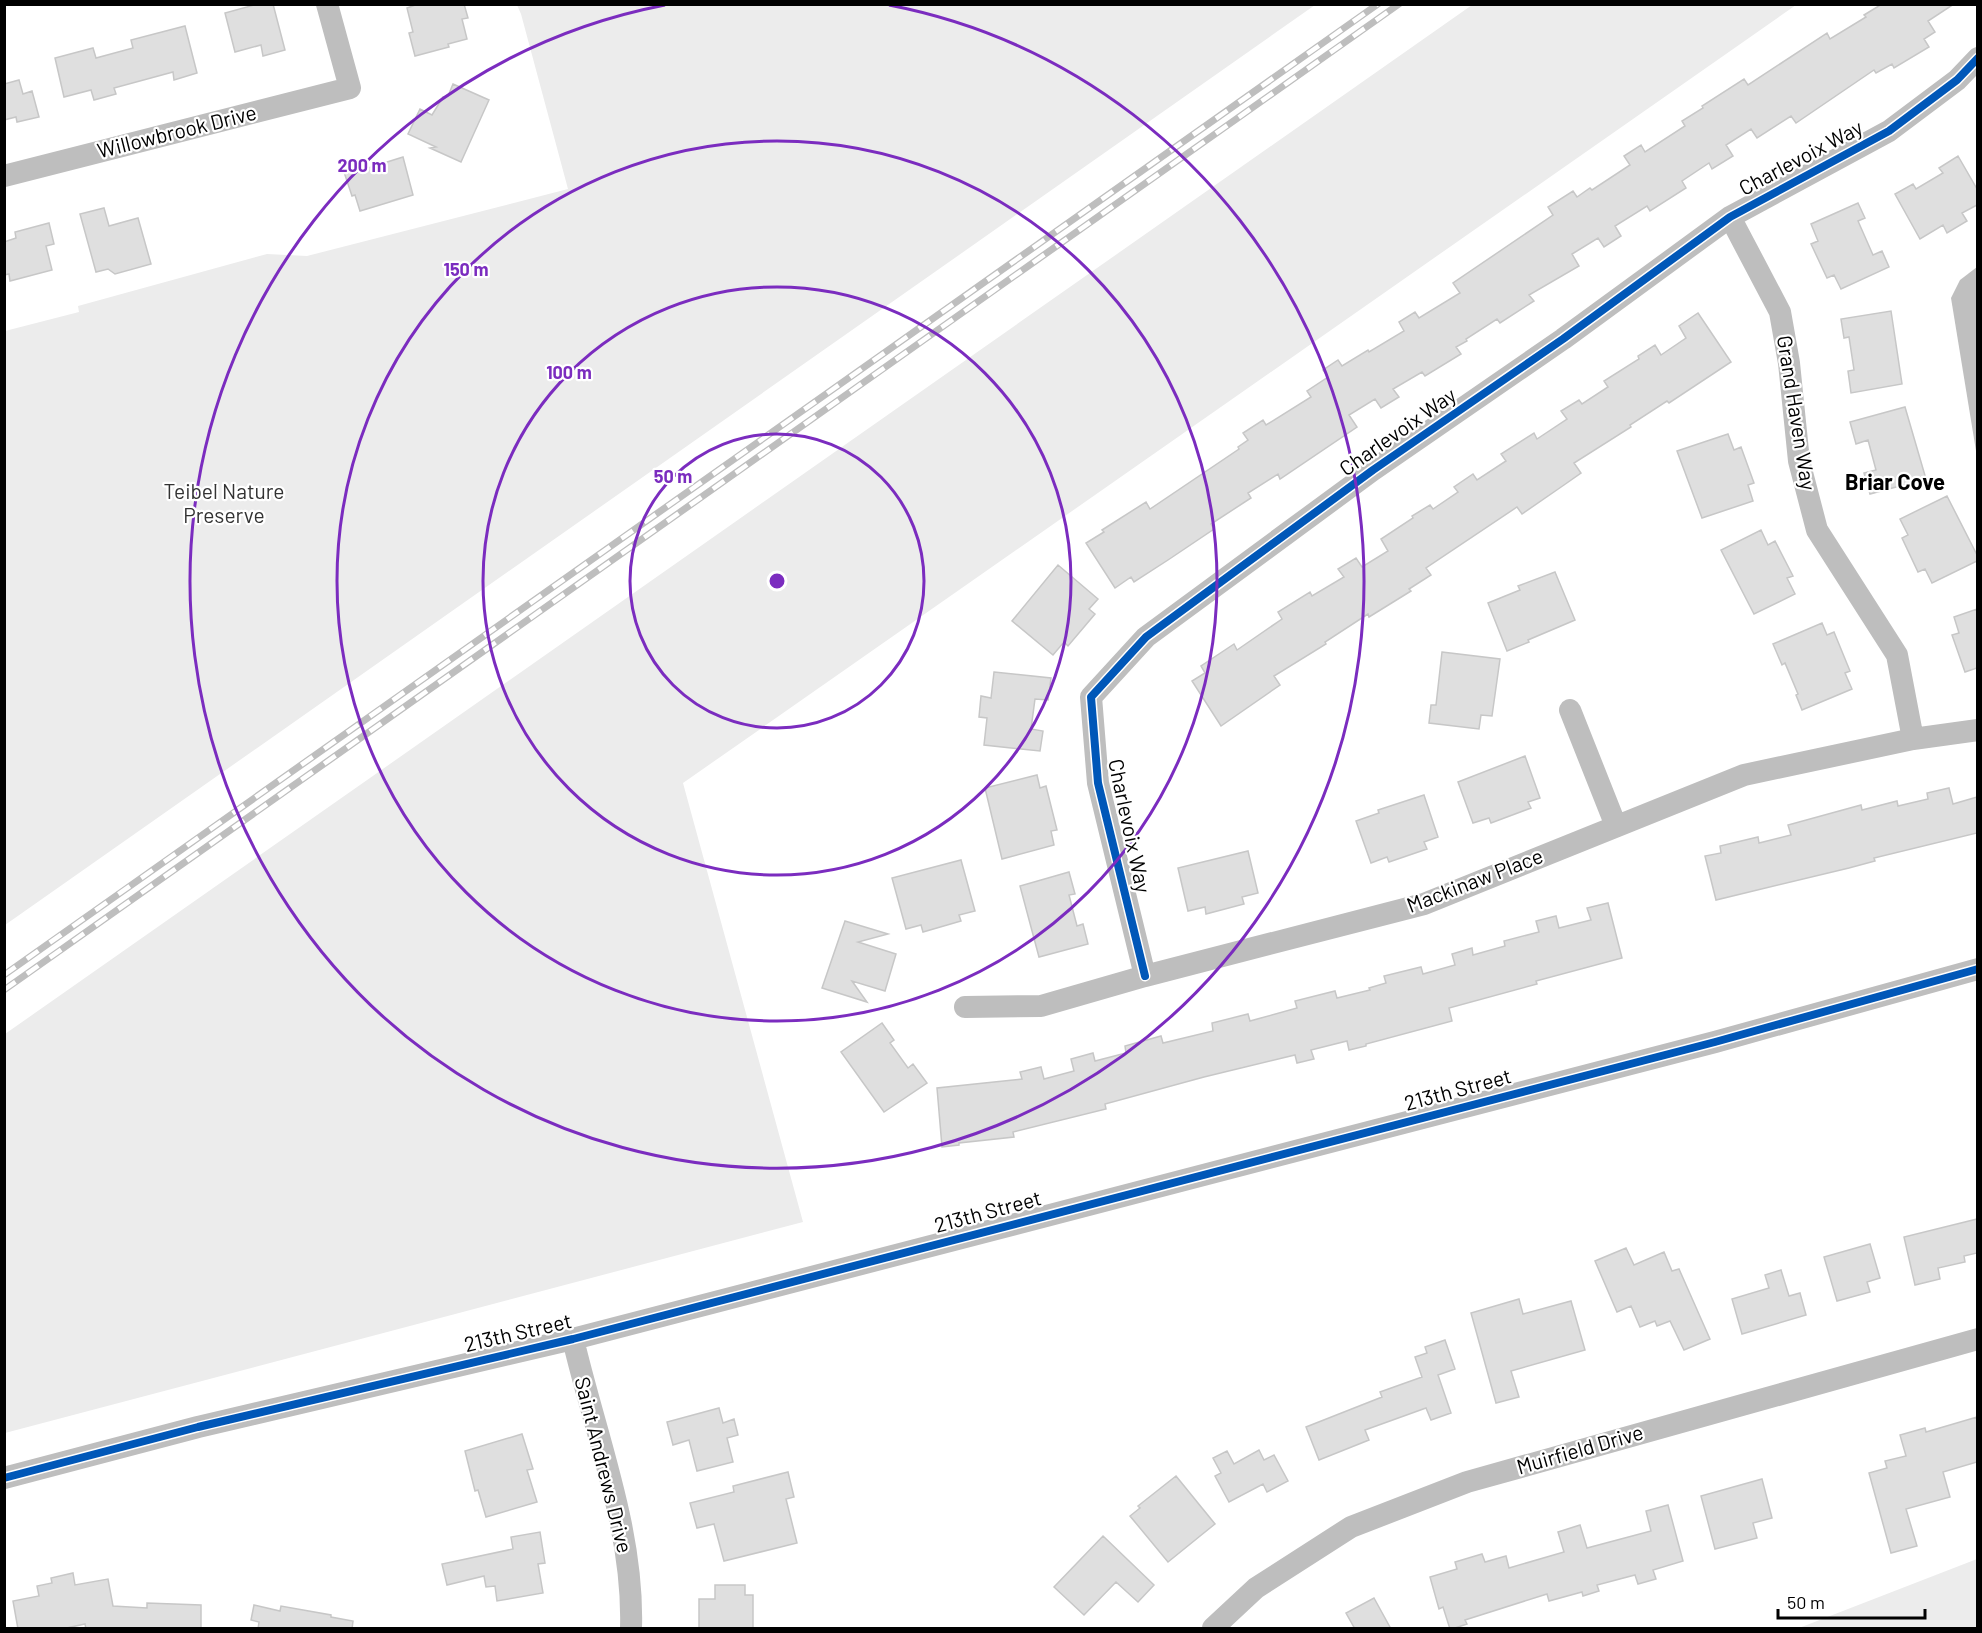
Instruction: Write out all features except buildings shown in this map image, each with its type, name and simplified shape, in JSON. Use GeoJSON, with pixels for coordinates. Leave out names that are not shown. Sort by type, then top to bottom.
{"type":"FeatureCollection","features":[{"type":"Feature","properties":{"kind":"street","name":"Willowbrook Drive"},"geometry":{"type":"LineString","coordinates":[[4,176],[350,88],[327,4]]}},
{"type":"Feature","properties":{"kind":"street","name":"Charlevoix Way"},"geometry":{"type":"LineString","coordinates":[[1144,976],[1098,783],[1091,697],[1146,637],[1373,470],[1563,339],[1730,217],[1889,131],[1957,80],[1977,58]]}},
{"type":"Feature","properties":{"kind":"street","name":"Grand Haven Way"},"geometry":{"type":"LineString","coordinates":[[1730,217],[1780,312],[1789,363],[1799,461],[1817,530],[1897,655],[1913,739]]}},
{"type":"Feature","properties":{"kind":"street"},"geometry":{"type":"LineString","coordinates":[[1570,710],[1616,826]]}},
{"type":"Feature","properties":{"kind":"street","name":"Mackinaw Place"},"geometry":{"type":"LineString","coordinates":[[965,1007],[1041,1006],[1144,976],[1424,904],[1744,775],[1913,739],[1977,730]]}},
{"type":"Feature","properties":{"kind":"street","name":"213th Street"},"geometry":{"type":"LineString","coordinates":[[4,1478],[198,1427],[573,1339],[1715,1042],[1977,969]]}},
{"type":"Feature","properties":{"kind":"street","name":"Saint Andrews Drive"},"geometry":{"type":"LineString","coordinates":[[573,1339],[612,1489],[626,1560],[631,1629]]}},
{"type":"Feature","properties":{"kind":"street","name":"Muirfield Drive"},"geometry":{"type":"LineString","coordinates":[[1213,1629],[1256,1588],[1351,1527],[1467,1482],[1977,1339]]}},
{"type":"Feature","properties":{"kind":"green space","name":"Teibel Nature Preserve"},"geometry":{"type":"Polygon","coordinates":[[[517,5],[1315,5],[5,925],[5,331],[79,312],[78,306],[267,254],[307,256],[568,189],[517,5]]]}},
{"type":"Feature","properties":{"kind":"green space"},"geometry":{"type":"Polygon","coordinates":[[[1472,5],[1796,5],[683,783],[803,1222],[5,1433],[5,1034],[1472,5]]]}},
{"type":"Feature","properties":{"kind":"green space"},"geometry":{"type":"Polygon","coordinates":[[[1977,1559],[1977,1628],[1799,1628],[1977,1559]]]}},
{"type":"Feature","properties":{"kind":"shaded area"},"geometry":{"type":"Polygon","coordinates":[[[1977,267],[1977,457],[1951,298],[1960,280],[1977,267]]]}},
{"type":"Feature","properties":{"kind":"railway"},"geometry":{"type":"LineString","coordinates":[[4,975],[1378,4]]}},
{"type":"Feature","properties":{"kind":"railway"},"geometry":{"type":"LineString","coordinates":[[4,990],[1399,4]]}},
{"type":"Feature","properties":{"kind":"cycle path"},"geometry":{"type":"LineString","coordinates":[[1145,976],[1098,783],[1091,697],[1146,637],[1373,470],[1563,339],[1730,217],[1889,131],[1957,80],[1978,58]]}},
{"type":"Feature","properties":{"kind":"cycle path"},"geometry":{"type":"LineString","coordinates":[[4,1478],[198,1427],[573,1339],[1715,1042],[1978,969]]}},
{"type":"Feature","properties":{"kind":"district","name":"Briar Cove"},"geometry":{"type":"Point","coordinates":[1895,482]}}]}
